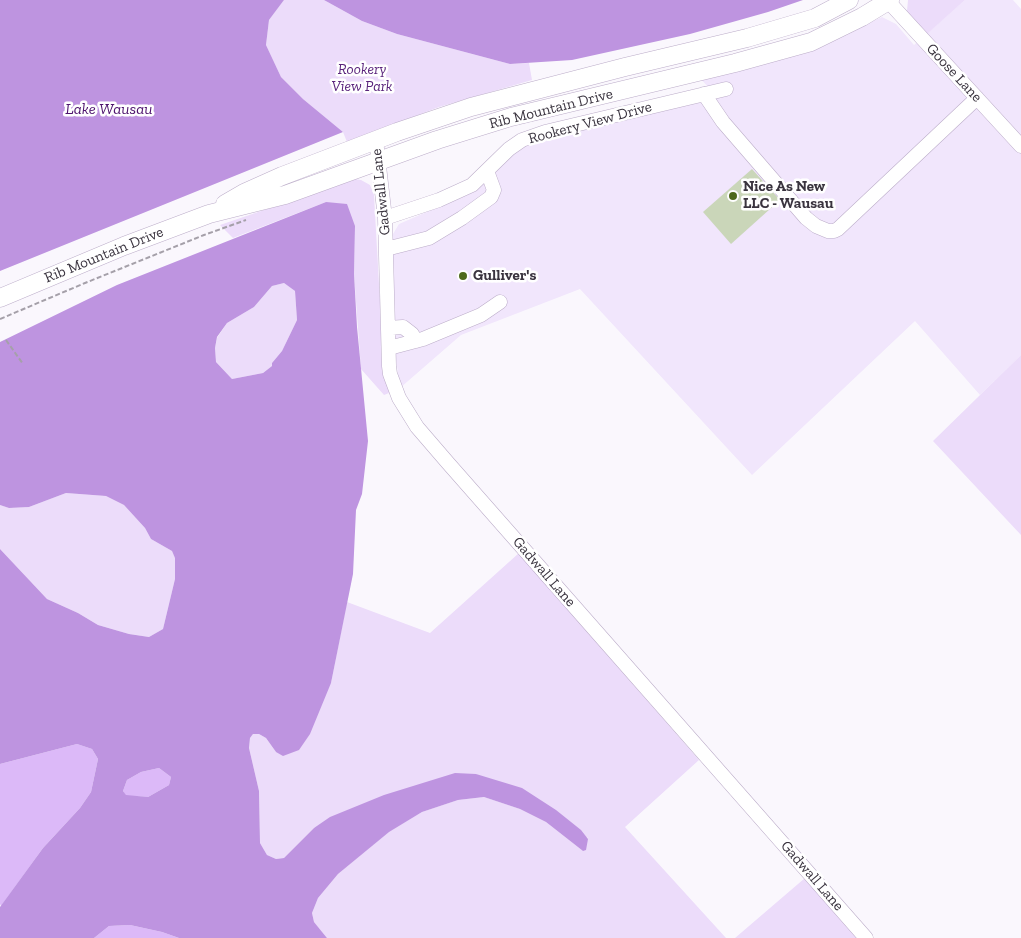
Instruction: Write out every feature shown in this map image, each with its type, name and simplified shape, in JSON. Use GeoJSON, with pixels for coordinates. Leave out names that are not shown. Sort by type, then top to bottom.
{"type":"FeatureCollection","features":[{"type":"Feature","properties":{"kind":"main road","name":"Rib Mountain Drive"},"geometry":{"type":"LineString","coordinates":[[209,214],[257,187],[376,140],[471,107],[755,36],[814,18],[849,0]]}},
{"type":"Feature","properties":{"kind":"main road","name":"Rib Mountain Drive"},"geometry":{"type":"LineString","coordinates":[[0,298],[124,246],[209,214],[291,192],[510,117],[726,65],[811,42],[862,17],[888,0]]}},
{"type":"Feature","properties":{"kind":"street","name":"Goose Lane"},"geometry":{"type":"LineString","coordinates":[[888,0],[1021,146]]}},
{"type":"Feature","properties":{"kind":"street","name":"Rookery View Drive"},"geometry":{"type":"LineString","coordinates":[[385,218],[439,200],[472,186],[509,149],[522,140],[546,132],[726,89]]}},
{"type":"Feature","properties":{"kind":"street"},"geometry":{"type":"LineString","coordinates":[[704,94],[723,122],[801,213],[816,226],[828,232],[838,229],[977,98]]}},
{"type":"Feature","properties":{"kind":"street","name":"Gadwall Lane"},"geometry":{"type":"LineString","coordinates":[[376,140],[385,218],[390,374],[396,392],[417,427],[866,938]]}},
{"type":"Feature","properties":{"kind":"street"},"geometry":{"type":"LineString","coordinates":[[386,249],[429,238],[462,218],[490,197],[494,190],[487,171]]}},
{"type":"Feature","properties":{"kind":"street"},"geometry":{"type":"LineString","coordinates":[[389,348],[416,341],[481,315],[500,302]]}},
{"type":"Feature","properties":{"kind":"street"},"geometry":{"type":"LineString","coordinates":[[388,328],[403,327],[412,334],[416,341]]}},
{"type":"Feature","properties":{"kind":"path"},"geometry":{"type":"LineString","coordinates":[[0,319],[197,237],[251,218]]}},
{"type":"Feature","properties":{"kind":"path"},"geometry":{"type":"LineString","coordinates":[[6,340],[23,364]]}},
{"type":"Feature","properties":{"kind":"shaded area"},"geometry":{"type":"Polygon","coordinates":[[[965,0],[1013,0],[1021,9],[1021,355],[980,395],[915,321],[752,475],[580,289],[461,335],[400,388],[396,358],[392,265],[393,234],[399,224],[468,194],[518,150],[531,143],[553,136],[717,97],[700,78],[824,44],[882,17],[896,24],[914,45],[965,0]]]}},
{"type":"Feature","properties":{"kind":"shaded area"},"geometry":{"type":"Polygon","coordinates":[[[77,744],[92,749],[98,759],[91,792],[80,808],[43,848],[1,906],[0,764],[77,744]]]}},
{"type":"Feature","properties":{"kind":"shaded area"},"geometry":{"type":"Polygon","coordinates":[[[159,768],[171,777],[169,785],[148,797],[126,796],[123,791],[127,780],[141,772],[159,768]]]}},
{"type":"Feature","properties":{"kind":"shaded area"},"geometry":{"type":"Polygon","coordinates":[[[130,925],[179,938],[94,938],[109,926],[130,925]]]}},
{"type":"Feature","properties":{"kind":"green space","name":"Rookery View Park"},"geometry":{"type":"Polygon","coordinates":[[[284,0],[324,0],[362,21],[397,34],[510,64],[529,63],[532,80],[439,107],[347,142],[343,132],[303,99],[281,77],[266,45],[269,20],[284,0]]]}},
{"type":"Feature","properties":{"kind":"green space"},"geometry":{"type":"Polygon","coordinates":[[[908,0],[965,0],[927,34],[907,11],[908,0]]]}},
{"type":"Feature","properties":{"kind":"green space"},"geometry":{"type":"Polygon","coordinates":[[[355,179],[370,185],[374,195],[381,320],[389,393],[384,395],[361,369],[354,274],[355,226],[326,202],[233,238],[220,225],[355,179]]]}},
{"type":"Feature","properties":{"kind":"green space"},"geometry":{"type":"Polygon","coordinates":[[[284,283],[295,291],[297,320],[282,351],[272,363],[272,366],[263,373],[232,379],[216,362],[215,348],[217,338],[227,323],[254,307],[272,286],[284,283]]]}},
{"type":"Feature","properties":{"kind":"green space"},"geometry":{"type":"Polygon","coordinates":[[[1021,355],[1021,535],[933,441],[1021,355]]]}},
{"type":"Feature","properties":{"kind":"green space"},"geometry":{"type":"Polygon","coordinates":[[[66,493],[106,496],[124,505],[145,528],[151,539],[172,551],[175,557],[175,579],[163,629],[149,637],[129,634],[98,625],[78,613],[47,599],[0,549],[0,505],[9,508],[29,507],[66,493]]]}},
{"type":"Feature","properties":{"kind":"green space"},"geometry":{"type":"Polygon","coordinates":[[[519,553],[699,760],[625,827],[726,938],[327,938],[314,922],[312,913],[318,898],[338,874],[388,832],[422,812],[458,800],[484,797],[520,809],[546,822],[583,851],[588,838],[476,774],[314,828],[284,858],[276,859],[267,855],[260,843],[259,791],[249,748],[250,738],[253,734],[259,734],[266,738],[276,752],[331,683],[347,602],[430,633],[519,553]]]}},
{"type":"Feature","properties":{"kind":"green space"},"geometry":{"type":"Polygon","coordinates":[[[805,878],[857,938],[735,938],[805,878]]]}},
{"type":"Feature","properties":{"kind":"water","name":"Lake Wausau"},"geometry":{"type":"Polygon","coordinates":[[[0,0],[284,0],[269,20],[266,45],[281,77],[303,99],[343,132],[0,271],[0,0]]]}},
{"type":"Feature","properties":{"kind":"water"},"geometry":{"type":"Polygon","coordinates":[[[324,0],[803,0],[690,34],[572,60],[510,64],[397,34],[362,21],[324,0]]]}},
{"type":"Feature","properties":{"kind":"water"},"geometry":{"type":"Polygon","coordinates":[[[326,202],[347,204],[355,226],[354,274],[357,327],[368,441],[362,494],[356,510],[353,574],[331,683],[310,734],[299,750],[283,756],[276,752],[266,738],[259,734],[253,734],[250,738],[249,748],[259,791],[260,843],[267,855],[276,859],[284,858],[314,828],[330,817],[384,795],[455,773],[476,774],[522,788],[556,810],[581,830],[588,839],[586,850],[583,851],[546,822],[520,809],[484,797],[458,800],[422,812],[389,832],[338,874],[318,898],[312,913],[314,922],[327,938],[179,938],[130,925],[109,926],[94,938],[0,938],[0,907],[43,848],[80,808],[91,792],[98,759],[92,749],[77,744],[0,764],[0,549],[47,599],[78,613],[98,625],[129,634],[149,637],[163,629],[175,579],[175,558],[172,551],[151,539],[145,528],[124,505],[106,496],[66,493],[29,507],[9,508],[0,505],[0,342],[117,285],[326,202]],[[284,283],[272,286],[254,307],[227,323],[217,337],[215,348],[216,362],[232,379],[263,373],[272,366],[272,363],[282,351],[297,320],[295,291],[284,283]],[[159,768],[141,772],[127,780],[123,791],[126,795],[148,797],[169,785],[171,777],[159,768]]]}},
{"type":"Feature","properties":{"kind":"building"},"geometry":{"type":"Polygon","coordinates":[[[752,169],[780,200],[731,244],[703,212],[752,169]]]}},
{"type":"Feature","properties":{"kind":"place","name":"Nice As New LLC - Wausau"},"geometry":{"type":"Point","coordinates":[733,196]}},
{"type":"Feature","properties":{"kind":"place","name":"Gulliver's"},"geometry":{"type":"Point","coordinates":[463,276]}}]}
